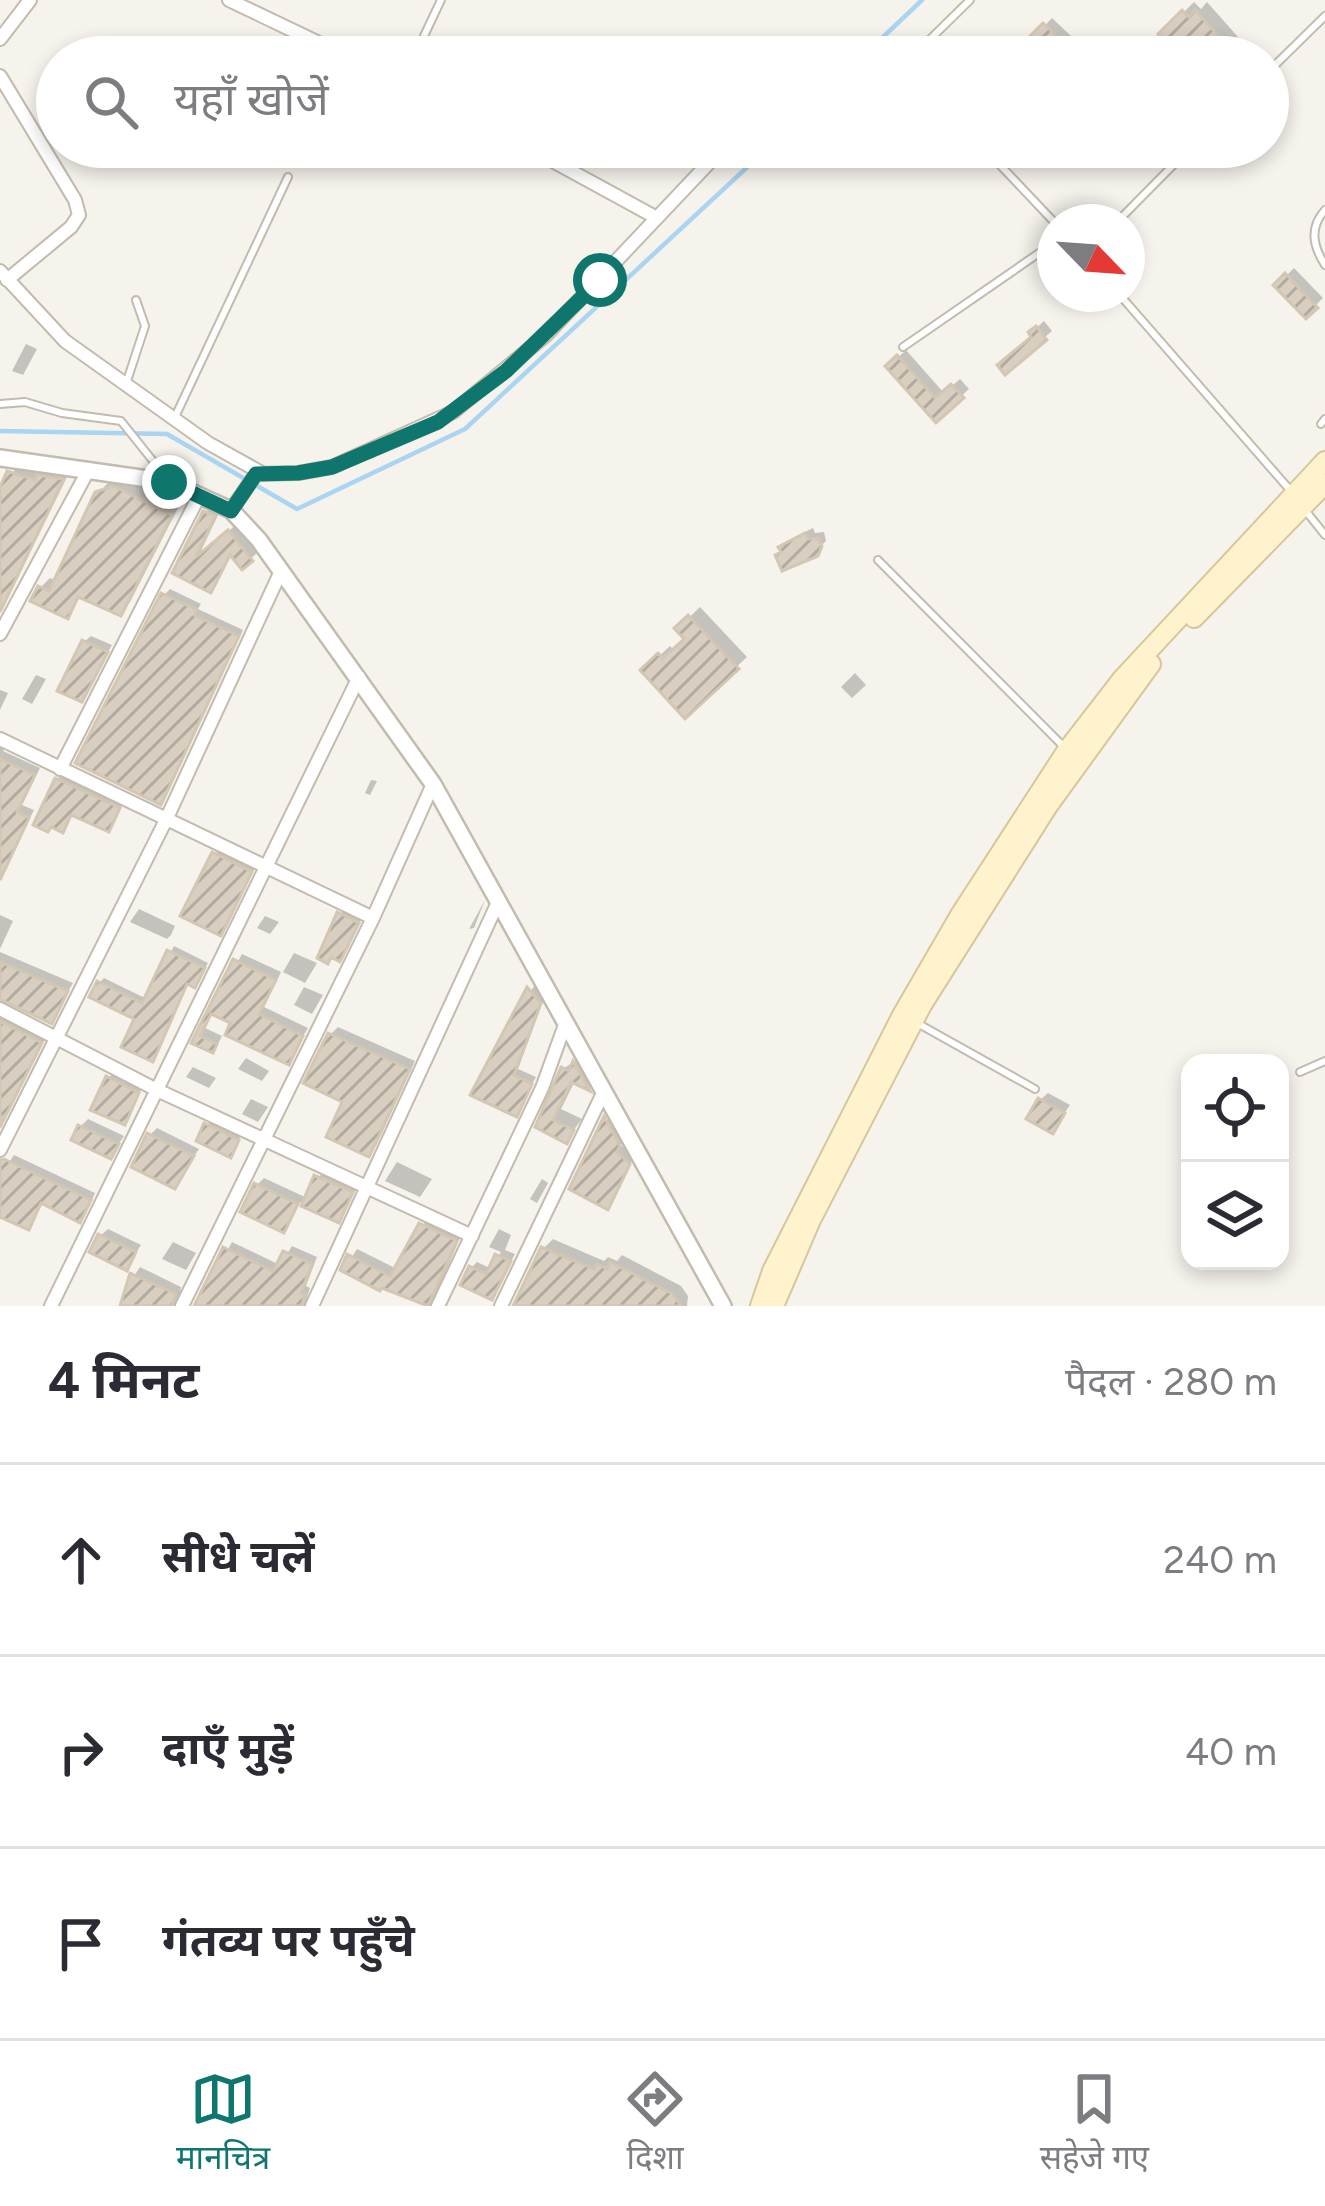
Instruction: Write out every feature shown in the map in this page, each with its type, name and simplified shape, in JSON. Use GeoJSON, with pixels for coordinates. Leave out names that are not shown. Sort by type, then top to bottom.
{"type":"FeatureCollection","features":[{"type":"Feature","properties":{"kind":"main road"},"geometry":{"type":"LineString","coordinates":[[774,1306],[811,1220],[914,1021],[1048,806],[1129,690],[1298,500],[1325,461]]}},
{"type":"Feature","properties":{"kind":"main road"},"geometry":{"type":"LineString","coordinates":[[760,1306],[772,1271],[902,1015],[960,915],[1067,750],[1122,679],[1298,500],[1325,484]]}},
{"type":"Feature","properties":{"kind":"street"},"geometry":{"type":"LineString","coordinates":[[0,39],[31,0]]}},
{"type":"Feature","properties":{"kind":"street"},"geometry":{"type":"LineString","coordinates":[[229,0],[304,36]]}},
{"type":"Feature","properties":{"kind":"street"},"geometry":{"type":"LineString","coordinates":[[0,76],[36,136]]}},
{"type":"Feature","properties":{"kind":"street"},"geometry":{"type":"LineString","coordinates":[[56,168],[79,215],[71,227],[3,275],[56,334],[254,473],[332,467],[453,412],[546,335],[704,168]]}},
{"type":"Feature","properties":{"kind":"street"},"geometry":{"type":"LineString","coordinates":[[565,168],[657,218]]}},
{"type":"Feature","properties":{"kind":"street"},"geometry":{"type":"LineString","coordinates":[[0,458],[169,482],[233,507],[433,784],[723,1306]]}},
{"type":"Feature","properties":{"kind":"street"},"geometry":{"type":"LineString","coordinates":[[0,634],[89,469]]}},
{"type":"Feature","properties":{"kind":"street"},"geometry":{"type":"LineString","coordinates":[[233,507],[254,473]]}},
{"type":"Feature","properties":{"kind":"street"},"geometry":{"type":"LineString","coordinates":[[60,769],[200,494]]}},
{"type":"Feature","properties":{"kind":"street"},"geometry":{"type":"LineString","coordinates":[[0,1150],[166,820],[281,571]]}},
{"type":"Feature","properties":{"kind":"street"},"geometry":{"type":"LineString","coordinates":[[51,1306],[359,677]]}},
{"type":"Feature","properties":{"kind":"street"},"geometry":{"type":"LineString","coordinates":[[0,739],[373,918]]}},
{"type":"Feature","properties":{"kind":"street"},"geometry":{"type":"LineString","coordinates":[[182,1306],[373,918],[433,784]]}},
{"type":"Feature","properties":{"kind":"street"},"geometry":{"type":"LineString","coordinates":[[312,1306],[499,900]]}},
{"type":"Feature","properties":{"kind":"street"},"geometry":{"type":"LineString","coordinates":[[0,1009],[158,1090],[472,1236]]}},
{"type":"Feature","properties":{"kind":"street"},"geometry":{"type":"LineString","coordinates":[[438,1306],[542,1088],[566,1022]]}},
{"type":"Feature","properties":{"kind":"street"},"geometry":{"type":"LineString","coordinates":[[501,1306],[604,1091]]}},
{"type":"Feature","properties":{"kind":"lane"},"geometry":{"type":"LineString","coordinates":[[424,36],[441,0]]}},
{"type":"Feature","properties":{"kind":"lane"},"geometry":{"type":"LineString","coordinates":[[933,36],[970,0]]}},
{"type":"Feature","properties":{"kind":"lane"},"geometry":{"type":"LineString","coordinates":[[1289,51],[1325,16]]}},
{"type":"Feature","properties":{"kind":"lane"},"geometry":{"type":"LineString","coordinates":[[1003,168],[1037,205]]}},
{"type":"Feature","properties":{"kind":"lane"},"geometry":{"type":"LineString","coordinates":[[1135,204],[1170,168]]}},
{"type":"Feature","properties":{"kind":"lane"},"geometry":{"type":"LineString","coordinates":[[176,417],[288,177]]}},
{"type":"Feature","properties":{"kind":"lane"},"geometry":{"type":"LineString","coordinates":[[1325,210],[1313,237],[1325,266]]}},
{"type":"Feature","properties":{"kind":"lane"},"geometry":{"type":"LineString","coordinates":[[903,347],[1037,254]]}},
{"type":"Feature","properties":{"kind":"lane"},"geometry":{"type":"LineString","coordinates":[[126,384],[145,326],[136,300]]}},
{"type":"Feature","properties":{"kind":"lane"},"geometry":{"type":"LineString","coordinates":[[1134,312],[1325,535]]}},
{"type":"Feature","properties":{"kind":"lane"},"geometry":{"type":"LineString","coordinates":[[0,404],[25,402],[125,424],[169,482]]}},
{"type":"Feature","properties":{"kind":"lane"},"geometry":{"type":"LineString","coordinates":[[878,560],[1067,750]]}},
{"type":"Feature","properties":{"kind":"lane"},"geometry":{"type":"LineString","coordinates":[[914,1021],[1035,1089]]}},
{"type":"Feature","properties":{"kind":"lane"},"geometry":{"type":"LineString","coordinates":[[1300,1072],[1325,1060]]}},
{"type":"Feature","properties":{"kind":"building"},"geometry":{"type":"Polygon","coordinates":[[[1182,10],[1189,17],[1195,10],[1218,36],[1160,36],[1182,10]]]}},
{"type":"Feature","properties":{"kind":"building"},"geometry":{"type":"Polygon","coordinates":[[[1043,23],[1057,36],[1030,36],[1043,23]]]}},
{"type":"Feature","properties":{"kind":"building"},"geometry":{"type":"Polygon","coordinates":[[[1285,273],[1318,308],[1306,319],[1273,285],[1285,273]]]}},
{"type":"Feature","properties":{"kind":"building"},"geometry":{"type":"Polygon","coordinates":[[[1036,326],[1047,340],[1005,375],[997,365],[1031,337],[1028,332],[1036,326]]]}},
{"type":"Feature","properties":{"kind":"building"},"geometry":{"type":"Polygon","coordinates":[[[897,355],[935,398],[951,384],[964,398],[936,423],[885,366],[897,355]]]}},
{"type":"Feature","properties":{"kind":"building"},"geometry":{"type":"Polygon","coordinates":[[[7,471],[35,480],[37,475],[64,479],[0,612],[0,487],[7,471]]]}},
{"type":"Feature","properties":{"kind":"building"},"geometry":{"type":"Polygon","coordinates":[[[113,486],[172,515],[121,616],[78,597],[68,619],[30,601],[38,586],[49,591],[95,492],[113,486]]]}},
{"type":"Feature","properties":{"kind":"building"},"geometry":{"type":"Polygon","coordinates":[[[203,511],[215,516],[196,557],[228,530],[253,561],[242,570],[230,555],[211,593],[172,573],[203,511]]]}},
{"type":"Feature","properties":{"kind":"building"},"geometry":{"type":"Polygon","coordinates":[[[805,533],[808,539],[818,538],[822,546],[818,556],[782,571],[775,555],[781,552],[778,547],[805,533]]]}},
{"type":"Feature","properties":{"kind":"building"},"geometry":{"type":"Polygon","coordinates":[[[161,593],[239,636],[161,805],[75,763],[161,593]]]}},
{"type":"Feature","properties":{"kind":"building"},"geometry":{"type":"Polygon","coordinates":[[[688,615],[739,669],[685,719],[640,670],[684,639],[674,628],[688,615]]]}},
{"type":"Feature","properties":{"kind":"building"},"geometry":{"type":"Polygon","coordinates":[[[82,640],[108,652],[82,702],[57,691],[82,640]]]}},
{"type":"Feature","properties":{"kind":"building"},"geometry":{"type":"Polygon","coordinates":[[[0,759],[35,775],[17,812],[29,818],[0,880],[0,759]]]}},
{"type":"Feature","properties":{"kind":"building"},"geometry":{"type":"Polygon","coordinates":[[[55,778],[120,808],[109,832],[71,815],[63,833],[33,825],[55,778]]]}},
{"type":"Feature","properties":{"kind":"building"},"geometry":{"type":"Polygon","coordinates":[[[212,852],[252,872],[221,936],[180,916],[212,852]]]}},
{"type":"Feature","properties":{"kind":"building"},"geometry":{"type":"Polygon","coordinates":[[[337,912],[359,923],[340,962],[331,957],[328,964],[317,958],[337,912]]]}},
{"type":"Feature","properties":{"kind":"building"},"geometry":{"type":"Polygon","coordinates":[[[167,950],[205,968],[195,988],[187,984],[153,1062],[121,1047],[134,1019],[89,997],[97,981],[142,1003],[167,950]]]}},
{"type":"Feature","properties":{"kind":"building"},"geometry":{"type":"Polygon","coordinates":[[[233,959],[276,980],[259,1014],[303,1036],[289,1065],[225,1035],[230,1023],[211,1014],[200,1036],[217,1044],[213,1053],[191,1043],[233,959]]]}},
{"type":"Feature","properties":{"kind":"building"},"geometry":{"type":"Polygon","coordinates":[[[0,962],[68,991],[52,1024],[0,999],[0,962]]]}},
{"type":"Feature","properties":{"kind":"building"},"geometry":{"type":"Polygon","coordinates":[[[527,987],[541,1003],[514,1075],[532,1084],[517,1117],[470,1095],[527,987]]]}},
{"type":"Feature","properties":{"kind":"building"},"geometry":{"type":"Polygon","coordinates":[[[0,1021],[42,1043],[0,1127],[0,1021]]]}},
{"type":"Feature","properties":{"kind":"building"},"geometry":{"type":"Polygon","coordinates":[[[328,1033],[410,1069],[369,1157],[326,1137],[342,1102],[303,1083],[328,1033]]]}},
{"type":"Feature","properties":{"kind":"building"},"geometry":{"type":"Polygon","coordinates":[[[573,1061],[590,1091],[571,1082],[553,1120],[574,1130],[567,1144],[535,1127],[561,1067],[569,1071],[573,1061]]]}},
{"type":"Feature","properties":{"kind":"building"},"geometry":{"type":"Polygon","coordinates":[[[106,1076],[139,1093],[125,1125],[90,1110],[106,1076]]]}},
{"type":"Feature","properties":{"kind":"building"},"geometry":{"type":"Polygon","coordinates":[[[1038,1098],[1065,1113],[1053,1134],[1026,1119],[1038,1098]]]}},
{"type":"Feature","properties":{"kind":"building"},"geometry":{"type":"Polygon","coordinates":[[[604,1116],[620,1146],[617,1152],[630,1164],[608,1210],[569,1189],[604,1116]]]}},
{"type":"Feature","properties":{"kind":"building"},"geometry":{"type":"Polygon","coordinates":[[[204,1123],[239,1140],[231,1158],[196,1141],[204,1123]]]}},
{"type":"Feature","properties":{"kind":"building"},"geometry":{"type":"Polygon","coordinates":[[[78,1125],[119,1144],[111,1159],[71,1140],[78,1125]]]}},
{"type":"Feature","properties":{"kind":"building"},"geometry":{"type":"Polygon","coordinates":[[[147,1133],[194,1156],[175,1189],[131,1167],[147,1133]]]}},
{"type":"Feature","properties":{"kind":"building"},"geometry":{"type":"Polygon","coordinates":[[[0,1160],[91,1200],[80,1223],[41,1203],[29,1230],[0,1217],[0,1160]]]}},
{"type":"Feature","properties":{"kind":"building"},"geometry":{"type":"Polygon","coordinates":[[[314,1175],[353,1192],[339,1223],[301,1206],[314,1175]]]}},
{"type":"Feature","properties":{"kind":"building"},"geometry":{"type":"Polygon","coordinates":[[[254,1183],[298,1204],[284,1233],[240,1212],[254,1183]]]}},
{"type":"Feature","properties":{"kind":"building"},"geometry":{"type":"Polygon","coordinates":[[[419,1223],[457,1241],[428,1306],[380,1291],[340,1270],[347,1254],[390,1276],[419,1223]]]}},
{"type":"Feature","properties":{"kind":"building"},"geometry":{"type":"Polygon","coordinates":[[[98,1234],[136,1252],[127,1271],[89,1252],[98,1234]]]}},
{"type":"Feature","properties":{"kind":"building"},"geometry":{"type":"Polygon","coordinates":[[[223,1247],[273,1271],[283,1251],[312,1264],[301,1293],[305,1295],[302,1306],[194,1306],[223,1247]]]}},
{"type":"Feature","properties":{"kind":"building"},"geometry":{"type":"Polygon","coordinates":[[[541,1247],[594,1269],[597,1264],[607,1269],[610,1262],[673,1294],[681,1306],[513,1306],[541,1247]]]}},
{"type":"Feature","properties":{"kind":"building"},"geometry":{"type":"Polygon","coordinates":[[[495,1254],[511,1261],[492,1300],[460,1285],[469,1266],[486,1274],[495,1254]]]}},
{"type":"Feature","properties":{"kind":"building"},"geometry":{"type":"Polygon","coordinates":[[[130,1273],[176,1294],[172,1306],[120,1306],[130,1273]]]}},
{"type":"Feature","properties":{"kind":"waterway"},"geometry":{"type":"LineString","coordinates":[[884,36],[922,0]]}},
{"type":"Feature","properties":{"kind":"waterway"},"geometry":{"type":"LineString","coordinates":[[0,431],[167,434],[297,509],[465,429],[746,168]]}},
{"type":"Feature","properties":{"kind":"route"},"geometry":{"type":"LineString","coordinates":[[169,482],[231,511],[250,478],[260,472],[298,473],[332,467],[438,422],[506,371],[600,280]]}}]}
